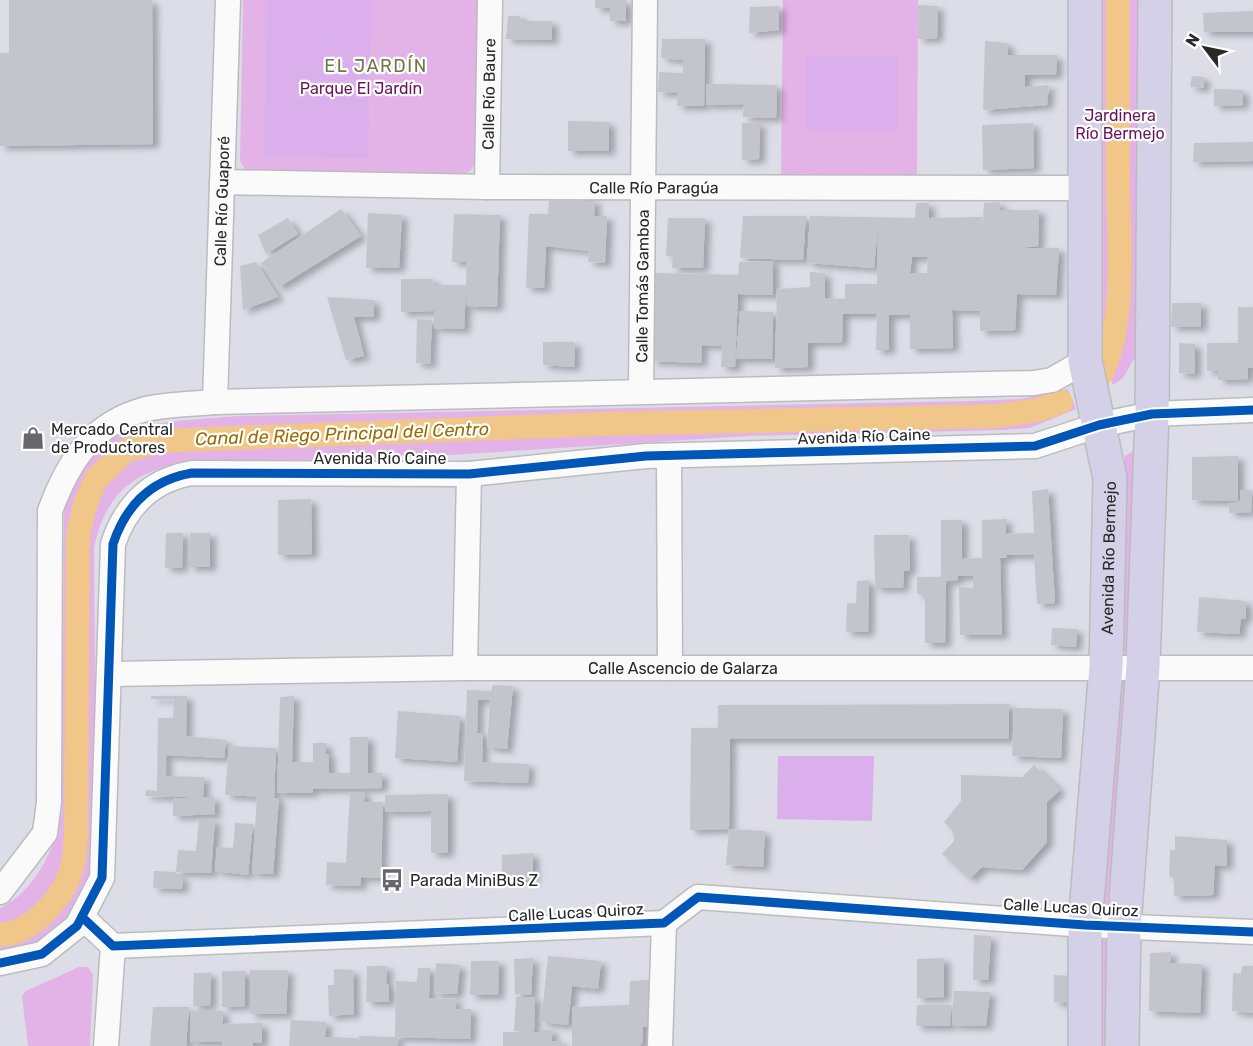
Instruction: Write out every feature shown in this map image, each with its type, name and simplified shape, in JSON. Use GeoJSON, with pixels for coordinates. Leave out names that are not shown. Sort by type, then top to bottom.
{"type":"FeatureCollection","features":[{"type":"Feature","properties":{"kind":"main road","name":"Avenida Río Bermejo"},"geometry":{"type":"LineString","coordinates":[[1085,0],[1085,361],[1110,478],[1106,667],[1085,925],[1085,1046]]}},
{"type":"Feature","properties":{"kind":"main road"},"geometry":{"type":"LineString","coordinates":[[1122,1046],[1124,926],[1143,666],[1152,414],[1155,0]]}},
{"type":"Feature","properties":{"kind":"street","name":"Calle Río Guaporé"},"geometry":{"type":"LineString","coordinates":[[215,402],[228,0]]}},
{"type":"Feature","properties":{"kind":"street","name":"Calle Río Baure"},"geometry":{"type":"LineString","coordinates":[[487,187],[490,0]]}},
{"type":"Feature","properties":{"kind":"street","name":"Calle Tomás Gamboa"},"geometry":{"type":"LineString","coordinates":[[641,392],[645,0]]}},
{"type":"Feature","properties":{"kind":"street","name":"Calle Río Paragúa"},"geometry":{"type":"LineString","coordinates":[[222,182],[487,187],[1086,188]]}},
{"type":"Feature","properties":{"kind":"street"},"geometry":{"type":"LineString","coordinates":[[0,892],[45,833],[50,802],[51,511],[64,474],[87,442],[109,425],[146,409],[215,402],[1034,383],[1052,380],[1085,361]]}},
{"type":"Feature","properties":{"kind":"street","name":"Avenida Río Caine"},"geometry":{"type":"LineString","coordinates":[[0,963],[42,954],[77,926],[102,878],[111,674],[110,572],[113,544],[126,514],[138,500],[155,485],[174,476],[192,473],[469,474],[646,456],[1035,446],[1099,425],[1152,414],[1253,410]]}},
{"type":"Feature","properties":{"kind":"street"},"geometry":{"type":"LineString","coordinates":[[669,456],[670,668]]}},
{"type":"Feature","properties":{"kind":"street"},"geometry":{"type":"LineString","coordinates":[[465,668],[469,474]]}},
{"type":"Feature","properties":{"kind":"street","name":"Calle Ascencio de Galarza"},"geometry":{"type":"LineString","coordinates":[[111,674],[465,668],[1143,666],[1253,668]]}},
{"type":"Feature","properties":{"kind":"street","name":"Calle Lucas Quiroz"},"geometry":{"type":"LineString","coordinates":[[113,946],[664,923],[698,897],[1085,925],[1253,932]]}},
{"type":"Feature","properties":{"kind":"street"},"geometry":{"type":"LineString","coordinates":[[82,917],[113,946],[106,1046]]}},
{"type":"Feature","properties":{"kind":"street"},"geometry":{"type":"LineString","coordinates":[[660,1046],[664,923]]}},
{"type":"Feature","properties":{"kind":"green space","name":"Parque El Jardín"},"geometry":{"type":"Polygon","coordinates":[[[243,0],[481,0],[477,159],[471,170],[462,176],[247,173],[240,161],[243,0]]]}},
{"type":"Feature","properties":{"kind":"green space"},"geometry":{"type":"Polygon","coordinates":[[[267,0],[372,0],[368,158],[264,156],[267,0]]]}},
{"type":"Feature","properties":{"kind":"green space"},"geometry":{"type":"Polygon","coordinates":[[[783,0],[918,0],[917,177],[781,179],[783,0]]]}},
{"type":"Feature","properties":{"kind":"green space","name":"Jardinera Río Bermejo"},"geometry":{"type":"Polygon","coordinates":[[[1098,0],[1143,0],[1135,357],[1123,378],[1113,385],[1098,346],[1098,0]]]}},
{"type":"Feature","properties":{"kind":"green space"},"geometry":{"type":"Polygon","coordinates":[[[806,56],[898,56],[898,131],[806,131],[806,56]]]}},
{"type":"Feature","properties":{"kind":"green space"},"geometry":{"type":"Polygon","coordinates":[[[1068,389],[1076,409],[1030,428],[748,436],[450,455],[179,464],[146,474],[121,491],[112,502],[104,515],[94,548],[96,830],[87,887],[69,916],[44,938],[26,949],[0,950],[0,908],[24,891],[42,867],[55,839],[62,811],[64,512],[75,480],[90,457],[108,441],[129,431],[153,424],[238,416],[972,401],[1021,399],[1068,389]]]}},
{"type":"Feature","properties":{"kind":"green space"},"geometry":{"type":"Polygon","coordinates":[[[1135,450],[1132,652],[1121,652],[1125,456],[1135,450]]]}},
{"type":"Feature","properties":{"kind":"green space"},"geometry":{"type":"Polygon","coordinates":[[[1118,680],[1126,681],[1107,906],[1098,905],[1118,680]]]}},
{"type":"Feature","properties":{"kind":"green space"},"geometry":{"type":"Polygon","coordinates":[[[778,756],[874,756],[872,821],[777,819],[778,756]]]}},
{"type":"Feature","properties":{"kind":"green space"},"geometry":{"type":"Polygon","coordinates":[[[1099,940],[1110,940],[1110,1046],[1099,1046],[1099,940]]]}},
{"type":"Feature","properties":{"kind":"green space"},"geometry":{"type":"Polygon","coordinates":[[[79,967],[88,967],[93,975],[90,1046],[28,1046],[22,996],[26,991],[79,967]]]}},
{"type":"Feature","properties":{"kind":"building"},"geometry":{"type":"Polygon","coordinates":[[[9,0],[152,0],[153,144],[0,146],[0,53],[9,53],[9,0]]]}},
{"type":"Feature","properties":{"kind":"building"},"geometry":{"type":"Polygon","coordinates":[[[595,0],[626,0],[626,21],[610,21],[610,8],[595,8],[595,0]]]}},
{"type":"Feature","properties":{"kind":"building"},"geometry":{"type":"Polygon","coordinates":[[[918,5],[938,6],[937,38],[918,39],[918,5]]]}},
{"type":"Feature","properties":{"kind":"building"},"geometry":{"type":"Polygon","coordinates":[[[779,6],[779,30],[749,33],[750,7],[779,6]]]}},
{"type":"Feature","properties":{"kind":"building"},"geometry":{"type":"Polygon","coordinates":[[[1253,11],[1253,32],[1204,32],[1203,13],[1253,11]]]}},
{"type":"Feature","properties":{"kind":"building"},"geometry":{"type":"Polygon","coordinates":[[[508,16],[520,16],[521,21],[552,21],[552,40],[506,39],[508,16]]]}},
{"type":"Feature","properties":{"kind":"building"},"geometry":{"type":"Polygon","coordinates":[[[662,39],[705,39],[704,106],[677,106],[678,93],[658,92],[659,72],[683,73],[683,60],[661,58],[662,39]]]}},
{"type":"Feature","properties":{"kind":"building"},"geometry":{"type":"Polygon","coordinates":[[[985,41],[1008,43],[1008,55],[1057,55],[1056,75],[1025,75],[1025,87],[1049,85],[1047,105],[983,110],[985,41]]]}},
{"type":"Feature","properties":{"kind":"building"},"geometry":{"type":"Polygon","coordinates":[[[1192,76],[1204,77],[1204,88],[1190,87],[1192,76]]]}},
{"type":"Feature","properties":{"kind":"building"},"geometry":{"type":"Polygon","coordinates":[[[706,84],[777,85],[776,118],[743,117],[744,104],[706,105],[706,84]]]}},
{"type":"Feature","properties":{"kind":"building"},"geometry":{"type":"Polygon","coordinates":[[[1214,89],[1243,90],[1243,105],[1214,106],[1214,89]]]}},
{"type":"Feature","properties":{"kind":"building"},"geometry":{"type":"Polygon","coordinates":[[[568,121],[609,122],[609,151],[568,151],[568,121]]]}},
{"type":"Feature","properties":{"kind":"building"},"geometry":{"type":"Polygon","coordinates":[[[742,123],[760,123],[759,159],[742,160],[742,123]]]}},
{"type":"Feature","properties":{"kind":"building"},"geometry":{"type":"Polygon","coordinates":[[[1033,123],[1034,168],[983,170],[982,125],[1033,123]]]}},
{"type":"Feature","properties":{"kind":"building"},"geometry":{"type":"Polygon","coordinates":[[[1253,142],[1253,161],[1193,162],[1194,143],[1253,142]]]}},
{"type":"Feature","properties":{"kind":"building"},"geometry":{"type":"Polygon","coordinates":[[[595,200],[594,216],[607,216],[605,263],[588,262],[589,251],[546,246],[544,288],[526,288],[529,214],[548,214],[549,201],[595,200]]]}},
{"type":"Feature","properties":{"kind":"building"},"geometry":{"type":"Polygon","coordinates":[[[1000,202],[1000,210],[1039,210],[1038,246],[1020,248],[1059,248],[1056,295],[1017,294],[1015,330],[980,331],[980,311],[952,310],[953,348],[910,349],[910,315],[889,315],[889,350],[876,350],[877,314],[843,314],[842,342],[808,343],[808,367],[775,368],[777,289],[810,287],[810,272],[825,273],[825,298],[845,299],[845,284],[877,284],[878,225],[874,268],[807,263],[810,216],[915,218],[916,203],[929,203],[929,218],[982,217],[982,231],[984,203],[1000,202]],[[912,257],[910,273],[927,273],[928,257],[912,257]]]}},
{"type":"Feature","properties":{"kind":"building"},"geometry":{"type":"Polygon","coordinates":[[[341,209],[361,236],[279,287],[261,263],[341,209]]]}},
{"type":"Feature","properties":{"kind":"building"},"geometry":{"type":"Polygon","coordinates":[[[368,213],[402,215],[399,268],[366,268],[368,213]]]}},
{"type":"Feature","properties":{"kind":"building"},"geometry":{"type":"Polygon","coordinates":[[[454,214],[500,215],[497,307],[467,306],[466,287],[464,329],[434,328],[434,311],[401,312],[401,279],[433,279],[434,297],[434,285],[466,285],[467,262],[452,262],[454,214]]]}},
{"type":"Feature","properties":{"kind":"building"},"geometry":{"type":"Polygon","coordinates":[[[743,216],[806,216],[803,260],[740,258],[743,216]]]}},
{"type":"Feature","properties":{"kind":"building"},"geometry":{"type":"Polygon","coordinates":[[[288,218],[298,234],[266,254],[258,235],[288,218]]]}},
{"type":"Feature","properties":{"kind":"building"},"geometry":{"type":"Polygon","coordinates":[[[668,218],[705,218],[703,268],[672,268],[673,256],[666,256],[668,218]]]}},
{"type":"Feature","properties":{"kind":"building"},"geometry":{"type":"Polygon","coordinates":[[[773,261],[773,295],[738,294],[735,367],[721,367],[722,346],[702,345],[701,363],[651,361],[654,273],[738,275],[739,262],[773,261]]]}},
{"type":"Feature","properties":{"kind":"building"},"geometry":{"type":"Polygon","coordinates":[[[256,262],[278,297],[243,310],[240,266],[256,262]]]}},
{"type":"Feature","properties":{"kind":"building"},"geometry":{"type":"Polygon","coordinates":[[[327,297],[374,300],[374,317],[354,317],[364,356],[346,360],[327,297]]]}},
{"type":"Feature","properties":{"kind":"building"},"geometry":{"type":"Polygon","coordinates":[[[1172,303],[1201,303],[1201,327],[1171,327],[1172,303]]]}},
{"type":"Feature","properties":{"kind":"building"},"geometry":{"type":"Polygon","coordinates":[[[1238,307],[1253,307],[1253,368],[1248,368],[1248,379],[1218,380],[1218,370],[1207,371],[1207,343],[1238,343],[1238,307]]]}},
{"type":"Feature","properties":{"kind":"building"},"geometry":{"type":"Polygon","coordinates":[[[740,311],[773,312],[772,359],[736,359],[740,311]]]}},
{"type":"Feature","properties":{"kind":"building"},"geometry":{"type":"Polygon","coordinates":[[[417,319],[432,320],[430,364],[416,363],[417,319]]]}},
{"type":"Feature","properties":{"kind":"building"},"geometry":{"type":"Polygon","coordinates":[[[543,342],[575,342],[574,367],[543,365],[543,342]]]}},
{"type":"Feature","properties":{"kind":"building"},"geometry":{"type":"Polygon","coordinates":[[[1179,343],[1195,344],[1195,374],[1179,373],[1179,343]]]}},
{"type":"Feature","properties":{"kind":"building"},"geometry":{"type":"Polygon","coordinates":[[[1238,456],[1238,501],[1192,500],[1192,457],[1238,456]]]}},
{"type":"Feature","properties":{"kind":"building"},"geometry":{"type":"Polygon","coordinates":[[[1048,489],[1055,603],[1037,604],[1034,555],[1007,555],[1007,558],[1000,558],[1002,635],[960,635],[959,587],[973,588],[973,576],[958,576],[958,580],[946,581],[945,643],[925,643],[925,594],[917,594],[917,577],[941,577],[941,520],[962,520],[962,559],[982,558],[982,520],[1006,519],[1006,534],[1034,533],[1032,491],[1048,489]]]}},
{"type":"Feature","properties":{"kind":"building"},"geometry":{"type":"Polygon","coordinates":[[[1240,490],[1252,490],[1251,512],[1229,513],[1229,504],[1240,501],[1240,490]]]}},
{"type":"Feature","properties":{"kind":"building"},"geometry":{"type":"Polygon","coordinates":[[[311,499],[312,554],[278,555],[278,500],[311,499]]]}},
{"type":"Feature","properties":{"kind":"building"},"geometry":{"type":"Polygon","coordinates":[[[166,533],[183,533],[182,568],[165,568],[166,533]]]}},
{"type":"Feature","properties":{"kind":"building"},"geometry":{"type":"Polygon","coordinates":[[[190,533],[210,533],[210,567],[189,567],[190,533]]]}},
{"type":"Feature","properties":{"kind":"building"},"geometry":{"type":"Polygon","coordinates":[[[874,535],[909,535],[910,571],[904,571],[903,588],[875,588],[874,535]]]}},
{"type":"Feature","properties":{"kind":"building"},"geometry":{"type":"Polygon","coordinates":[[[869,580],[868,632],[846,632],[847,603],[856,603],[857,581],[869,580]]]}},
{"type":"Feature","properties":{"kind":"building"},"geometry":{"type":"Polygon","coordinates":[[[1199,597],[1246,601],[1246,619],[1241,619],[1239,634],[1197,632],[1199,597]]]}},
{"type":"Feature","properties":{"kind":"building"},"geometry":{"type":"Polygon","coordinates":[[[1052,628],[1077,629],[1076,647],[1051,645],[1052,628]]]}},
{"type":"Feature","properties":{"kind":"building"},"geometry":{"type":"Polygon","coordinates":[[[493,685],[513,686],[507,749],[487,747],[490,700],[478,700],[477,733],[483,733],[482,762],[529,764],[528,783],[464,781],[467,690],[491,691],[493,685]]]}},
{"type":"Feature","properties":{"kind":"building"},"geometry":{"type":"Polygon","coordinates":[[[151,696],[187,696],[186,736],[226,740],[224,758],[166,755],[166,776],[204,777],[203,797],[214,797],[215,814],[173,816],[173,799],[197,797],[145,796],[146,790],[157,791],[158,718],[173,718],[174,699],[151,699],[151,696]]]}},
{"type":"Feature","properties":{"kind":"building"},"geometry":{"type":"Polygon","coordinates":[[[294,696],[292,762],[313,762],[313,743],[326,743],[326,754],[329,754],[329,773],[350,773],[350,737],[368,737],[368,773],[382,773],[382,788],[313,789],[312,793],[277,793],[280,697],[294,696]]]}},
{"type":"Feature","properties":{"kind":"building"},"geometry":{"type":"Polygon","coordinates":[[[1009,704],[1009,739],[730,739],[729,829],[690,830],[691,728],[718,728],[718,705],[1009,704]]]}},
{"type":"Feature","properties":{"kind":"building"},"geometry":{"type":"Polygon","coordinates":[[[1014,708],[1063,709],[1061,758],[1012,756],[1014,708]]]}},
{"type":"Feature","properties":{"kind":"building"},"geometry":{"type":"Polygon","coordinates":[[[398,711],[460,716],[457,762],[395,758],[398,711]]]}},
{"type":"Feature","properties":{"kind":"building"},"geometry":{"type":"Polygon","coordinates":[[[229,746],[276,748],[274,798],[279,798],[273,874],[252,873],[257,797],[263,797],[225,795],[229,746]]]}},
{"type":"Feature","properties":{"kind":"building"},"geometry":{"type":"Polygon","coordinates":[[[1034,765],[1060,790],[1047,802],[1047,842],[1022,870],[982,867],[970,879],[942,854],[954,841],[953,831],[944,822],[961,801],[961,775],[1022,777],[1034,765]]]}},
{"type":"Feature","properties":{"kind":"building"},"geometry":{"type":"Polygon","coordinates":[[[350,792],[365,792],[364,802],[383,802],[381,878],[361,877],[360,886],[326,885],[327,862],[346,863],[350,792]]]}},
{"type":"Feature","properties":{"kind":"building"},"geometry":{"type":"Polygon","coordinates":[[[448,794],[448,853],[431,853],[431,811],[385,812],[385,795],[448,794]]]}},
{"type":"Feature","properties":{"kind":"building"},"geometry":{"type":"Polygon","coordinates":[[[199,819],[215,820],[211,873],[176,872],[178,850],[196,851],[199,819]]]}},
{"type":"Feature","properties":{"kind":"building"},"geometry":{"type":"Polygon","coordinates":[[[235,823],[253,824],[248,875],[215,871],[217,847],[233,848],[235,823]]]}},
{"type":"Feature","properties":{"kind":"building"},"geometry":{"type":"Polygon","coordinates":[[[729,829],[765,831],[763,867],[726,865],[729,829]]]}},
{"type":"Feature","properties":{"kind":"building"},"geometry":{"type":"Polygon","coordinates":[[[1175,836],[1227,840],[1227,866],[1215,865],[1213,895],[1174,896],[1174,879],[1169,876],[1170,850],[1175,850],[1175,836]]]}},
{"type":"Feature","properties":{"kind":"building"},"geometry":{"type":"Polygon","coordinates":[[[533,853],[533,879],[502,880],[502,855],[533,853]]]}},
{"type":"Feature","properties":{"kind":"building"},"geometry":{"type":"Polygon","coordinates":[[[154,871],[176,872],[176,877],[183,877],[182,889],[153,888],[154,871]]]}},
{"type":"Feature","properties":{"kind":"building"},"geometry":{"type":"Polygon","coordinates":[[[974,935],[991,936],[988,980],[973,980],[974,935]]]}},
{"type":"Feature","properties":{"kind":"building"},"geometry":{"type":"Polygon","coordinates":[[[1171,952],[1170,963],[1202,964],[1200,1013],[1149,1011],[1150,953],[1171,952]]]}},
{"type":"Feature","properties":{"kind":"building"},"geometry":{"type":"Polygon","coordinates":[[[548,956],[601,961],[598,989],[572,986],[568,1025],[541,1022],[548,956]]]}},
{"type":"Feature","properties":{"kind":"building"},"geometry":{"type":"Polygon","coordinates":[[[533,958],[531,995],[515,994],[514,959],[533,958]]]}},
{"type":"Feature","properties":{"kind":"building"},"geometry":{"type":"Polygon","coordinates":[[[944,958],[944,997],[917,998],[917,959],[944,958]]]}},
{"type":"Feature","properties":{"kind":"building"},"geometry":{"type":"Polygon","coordinates":[[[471,961],[499,961],[498,995],[470,995],[471,961]]]}},
{"type":"Feature","properties":{"kind":"building"},"geometry":{"type":"Polygon","coordinates":[[[436,963],[460,965],[457,994],[434,993],[436,963]]]}},
{"type":"Feature","properties":{"kind":"building"},"geometry":{"type":"Polygon","coordinates":[[[367,966],[387,966],[386,984],[389,984],[389,1002],[366,1002],[367,966]]]}},
{"type":"Feature","properties":{"kind":"building"},"geometry":{"type":"Polygon","coordinates":[[[1242,966],[1253,966],[1253,1013],[1232,1011],[1233,973],[1241,974],[1242,966]]]}},
{"type":"Feature","properties":{"kind":"building"},"geometry":{"type":"Polygon","coordinates":[[[418,968],[430,968],[429,998],[456,999],[455,1009],[471,1009],[470,1039],[398,1037],[397,1046],[359,1046],[359,1036],[395,1037],[396,981],[417,982],[418,968]]]}},
{"type":"Feature","properties":{"kind":"building"},"geometry":{"type":"Polygon","coordinates":[[[334,969],[353,970],[354,1014],[329,1016],[328,985],[334,985],[334,969]]]}},
{"type":"Feature","properties":{"kind":"building"},"geometry":{"type":"Polygon","coordinates":[[[250,970],[288,970],[286,1014],[250,1014],[250,970]]]}},
{"type":"Feature","properties":{"kind":"building"},"geometry":{"type":"Polygon","coordinates":[[[222,971],[245,971],[245,1006],[222,1007],[222,971]]]}},
{"type":"Feature","properties":{"kind":"building"},"geometry":{"type":"Polygon","coordinates":[[[194,973],[211,973],[210,1006],[193,1006],[194,973]]]}},
{"type":"Feature","properties":{"kind":"building"},"geometry":{"type":"Polygon","coordinates":[[[1054,975],[1069,976],[1070,1003],[1054,1002],[1054,975]]]}},
{"type":"Feature","properties":{"kind":"building"},"geometry":{"type":"Polygon","coordinates":[[[650,980],[650,1027],[643,1027],[642,1044],[639,1046],[572,1046],[572,1007],[629,1005],[630,981],[650,980]]]}},
{"type":"Feature","properties":{"kind":"building"},"geometry":{"type":"Polygon","coordinates":[[[954,991],[990,992],[986,1026],[952,1025],[954,991]]]}},
{"type":"Feature","properties":{"kind":"building"},"geometry":{"type":"Polygon","coordinates":[[[516,997],[535,997],[534,1032],[540,1032],[540,1029],[553,1030],[551,1041],[561,1041],[563,1046],[503,1046],[503,1032],[529,1032],[514,1031],[516,997]]]}},
{"type":"Feature","properties":{"kind":"building"},"geometry":{"type":"Polygon","coordinates":[[[917,1005],[951,1005],[950,1026],[916,1026],[917,1005]]]}},
{"type":"Feature","properties":{"kind":"building"},"geometry":{"type":"Polygon","coordinates":[[[153,1007],[189,1007],[186,1046],[150,1046],[153,1007]]]}},
{"type":"Feature","properties":{"kind":"building"},"geometry":{"type":"Polygon","coordinates":[[[191,1011],[223,1011],[223,1024],[262,1023],[262,1043],[253,1043],[253,1046],[222,1046],[222,1042],[190,1042],[191,1011]]]}},
{"type":"Feature","properties":{"kind":"building"},"geometry":{"type":"Polygon","coordinates":[[[291,1020],[326,1022],[325,1037],[358,1038],[359,1046],[289,1046],[291,1020]]]}},
{"type":"Feature","properties":{"kind":"waterway","name":"Canal de Riego Principal del Centro"},"geometry":{"type":"LineString","coordinates":[[1099,377],[1108,357],[1118,309],[1120,256],[1118,0]]}},
{"type":"Feature","properties":{"kind":"waterway","name":"Canal de Riego Principal del Centro"},"geometry":{"type":"LineString","coordinates":[[0,935],[13,933],[25,927],[47,910],[63,887],[73,863],[76,835],[78,536],[84,508],[96,479],[125,451],[159,441],[601,424],[998,416],[1038,410],[1061,402]]}},
{"type":"Feature","properties":{"kind":"cycle path"},"geometry":{"type":"LineString","coordinates":[[0,963],[42,954],[77,926],[102,878],[113,544],[118,530],[133,506],[152,488],[177,476],[192,473],[469,474],[646,456],[1035,446],[1099,425],[1152,414],[1253,410]]}},
{"type":"Feature","properties":{"kind":"cycle path"},"geometry":{"type":"LineString","coordinates":[[82,917],[113,946],[664,923],[698,897],[1085,925],[1253,932]]}},
{"type":"Feature","properties":{"kind":"place","name":"Mercado Central de Productores"},"geometry":{"type":"Point","coordinates":[33,438]}},
{"type":"Feature","properties":{"kind":"place","name":"Parada MiniBus Z"},"geometry":{"type":"Point","coordinates":[392,880]}},
{"type":"Feature","properties":{"kind":"district","name":"EL JARDÍN"},"geometry":{"type":"Point","coordinates":[376,66]}}]}
